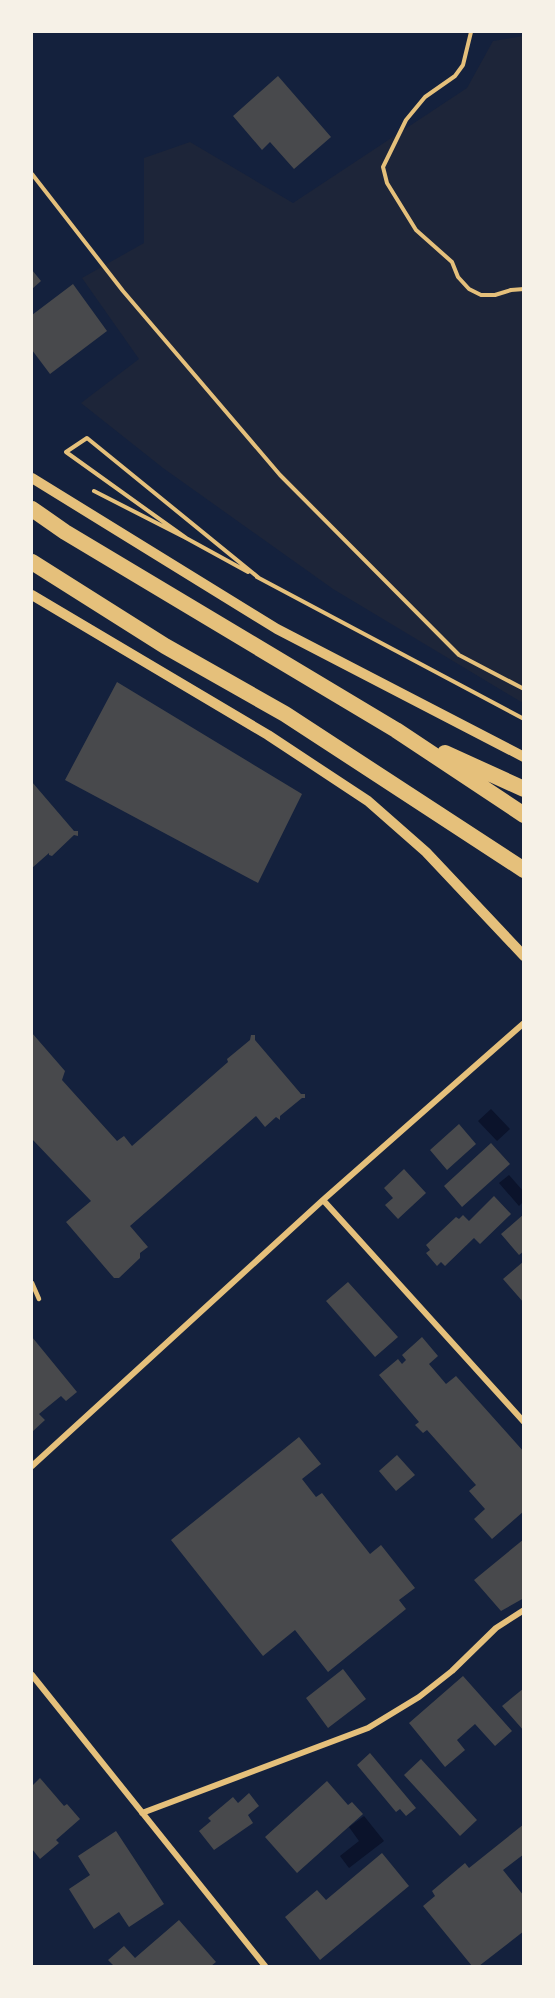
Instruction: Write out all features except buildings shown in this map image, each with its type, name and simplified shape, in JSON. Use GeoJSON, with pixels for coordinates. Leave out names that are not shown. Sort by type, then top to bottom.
{"type":"FeatureCollection","features":[{"type":"Feature","properties":{"kind":"highway"},"geometry":{"type":"LineString","coordinates":[[32,509],[65,532],[396,730],[524,815]]}},
{"type":"Feature","properties":{"kind":"highway"},"geometry":{"type":"LineString","coordinates":[[32,562],[165,646],[285,714],[524,870]]}},
{"type":"Feature","properties":{"kind":"highway"},"geometry":{"type":"LineString","coordinates":[[396,730],[524,789]]}},
{"type":"Feature","properties":{"kind":"street"},"geometry":{"type":"LineString","coordinates":[[32,478],[277,629],[524,757]]}},
{"type":"Feature","properties":{"kind":"street"},"geometry":{"type":"LineString","coordinates":[[32,595],[268,735],[368,801],[426,852],[524,956]]}},
{"type":"Feature","properties":{"kind":"street"},"geometry":{"type":"LineString","coordinates":[[32,1466],[323,1200],[524,1023]]}},
{"type":"Feature","properties":{"kind":"street"},"geometry":{"type":"LineString","coordinates":[[323,1200],[524,1422]]}},
{"type":"Feature","properties":{"kind":"street"},"geometry":{"type":"LineString","coordinates":[[142,1813],[204,1787],[368,1728],[419,1697],[452,1671],[496,1628],[524,1610]]}},
{"type":"Feature","properties":{"kind":"street"},"geometry":{"type":"LineString","coordinates":[[32,1675],[265,1966]]}},
{"type":"Feature","properties":{"kind":"lane"},"geometry":{"type":"LineString","coordinates":[[32,1282],[39,1299]]}},
{"type":"Feature","properties":{"kind":"path"},"geometry":{"type":"LineString","coordinates":[[471,32],[463,65],[455,76],[425,97],[406,120],[383,166],[387,183],[416,230],[452,262],[458,277],[469,289],[482,295],[524,290]]}},
{"type":"Feature","properties":{"kind":"path"},"geometry":{"type":"LineString","coordinates":[[32,174],[123,291],[280,475],[459,655],[524,689]]}},
{"type":"Feature","properties":{"kind":"path"},"geometry":{"type":"LineString","coordinates":[[186,538],[66,452],[87,438],[259,578]]}},
{"type":"Feature","properties":{"kind":"path"},"geometry":{"type":"LineString","coordinates":[[85,487],[186,538],[524,719]]}},
{"type":"Feature","properties":{"kind":"shaded area"},"geometry":{"type":"Polygon","coordinates":[[[523,36],[523,703],[333,589],[163,468],[81,403],[139,359],[82,278],[144,243],[144,158],[190,142],[293,203],[467,88],[493,41],[523,36]]]}},
{"type":"Feature","properties":{"kind":"shaded area"},"geometry":{"type":"Polygon","coordinates":[[[491,1109],[510,1129],[497,1141],[478,1121],[491,1109]]]}},
{"type":"Feature","properties":{"kind":"shaded area"},"geometry":{"type":"Polygon","coordinates":[[[509,1175],[523,1191],[523,1202],[519,1206],[499,1183],[509,1175]]]}},
{"type":"Feature","properties":{"kind":"shaded area"},"geometry":{"type":"Polygon","coordinates":[[[364,1816],[384,1841],[349,1868],[340,1856],[359,1841],[349,1827],[364,1816]]]}}]}
